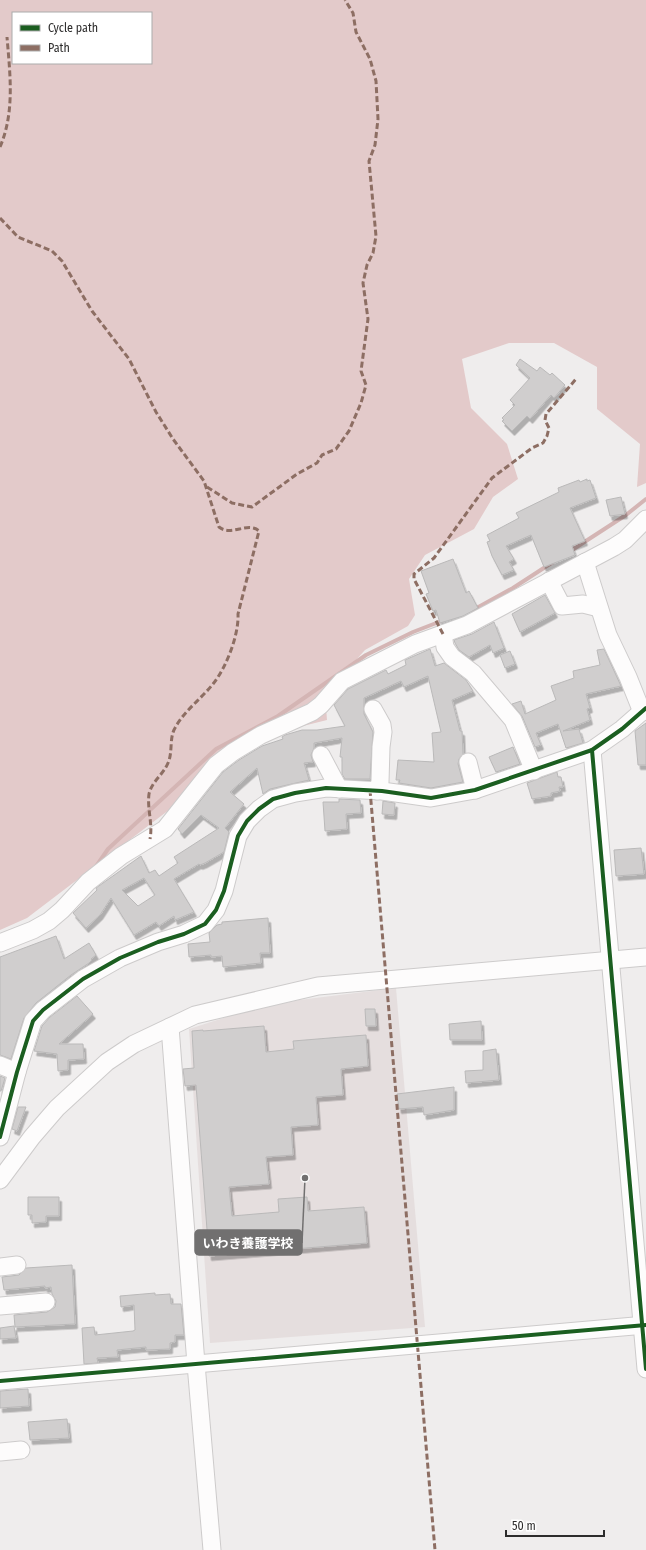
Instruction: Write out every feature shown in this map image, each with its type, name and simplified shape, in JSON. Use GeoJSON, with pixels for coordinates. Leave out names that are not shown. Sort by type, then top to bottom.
{"type":"FeatureCollection","features":[{"type":"Feature","properties":{"kind":"street"},"geometry":{"type":"LineString","coordinates":[[0,944],[33,930],[49,921],[94,877],[121,856],[165,829],[216,766],[233,752],[261,735],[312,712],[321,706],[342,681],[415,644],[467,625],[625,540],[646,519]]}},
{"type":"Feature","properties":{"kind":"street"},"geometry":{"type":"LineString","coordinates":[[0,1137],[17,1072],[33,1021],[43,1010],[83,979],[120,958],[158,942],[184,934],[205,924],[216,910],[224,891],[238,836],[247,821],[273,799],[295,793],[326,788],[377,790],[431,798],[474,790],[534,771],[592,750],[622,729],[644,710],[608,635],[585,562]]}},
{"type":"Feature","properties":{"kind":"street"},"geometry":{"type":"LineString","coordinates":[[549,581],[562,606],[583,604],[600,608]]}},
{"type":"Feature","properties":{"kind":"street"},"geometry":{"type":"LineString","coordinates":[[443,634],[445,647],[452,657],[473,673],[513,720],[534,771]]}},
{"type":"Feature","properties":{"kind":"street"},"geometry":{"type":"LineString","coordinates":[[374,709],[382,725],[383,732],[380,782],[377,790]]}},
{"type":"Feature","properties":{"kind":"street"},"geometry":{"type":"LineString","coordinates":[[592,750],[644,1325],[646,1368]]}},
{"type":"Feature","properties":{"kind":"street"},"geometry":{"type":"LineString","coordinates":[[321,756],[339,789]]}},
{"type":"Feature","properties":{"kind":"street"},"geometry":{"type":"LineString","coordinates":[[468,762],[474,790]]}},
{"type":"Feature","properties":{"kind":"street"},"geometry":{"type":"LineString","coordinates":[[0,1180],[32,1137],[57,1108],[107,1062],[134,1044],[195,1015],[318,986],[646,957]]}},
{"type":"Feature","properties":{"kind":"street"},"geometry":{"type":"LineString","coordinates":[[170,1027],[212,1550]]}},
{"type":"Feature","properties":{"kind":"street"},"geometry":{"type":"LineString","coordinates":[[0,1065],[17,1072]]}},
{"type":"Feature","properties":{"kind":"street"},"geometry":{"type":"LineString","coordinates":[[0,1267],[17,1265]]}},
{"type":"Feature","properties":{"kind":"street"},"geometry":{"type":"LineString","coordinates":[[0,1306],[46,1302]]}},
{"type":"Feature","properties":{"kind":"street"},"geometry":{"type":"LineString","coordinates":[[0,1381],[644,1325]]}},
{"type":"Feature","properties":{"kind":"street"},"geometry":{"type":"LineString","coordinates":[[0,1452],[21,1450]]}},
{"type":"Feature","properties":{"kind":"shaded area"},"geometry":{"type":"Polygon","coordinates":[[[0,0],[646,0],[646,483],[637,487],[640,444],[597,409],[597,367],[554,343],[509,343],[462,359],[471,408],[507,444],[518,479],[493,497],[474,529],[425,555],[409,579],[415,615],[408,626],[365,650],[325,694],[327,720],[303,726],[299,711],[27,918],[0,930],[0,0]]]}},
{"type":"Feature","properties":{"kind":"shaded area"},"geometry":{"type":"Polygon","coordinates":[[[396,988],[425,1327],[210,1343],[189,1029],[239,1013],[299,1000],[396,988]]]}},
{"type":"Feature","properties":{"kind":"building"},"geometry":{"type":"Polygon","coordinates":[[[520,359],[537,371],[540,367],[550,375],[552,373],[565,385],[554,398],[551,395],[530,419],[527,416],[512,431],[502,421],[504,420],[502,418],[515,405],[510,400],[530,378],[516,365],[520,359]]]}},
{"type":"Feature","properties":{"kind":"building"},"geometry":{"type":"Polygon","coordinates":[[[587,479],[587,481],[590,480],[596,498],[570,508],[585,541],[572,546],[575,555],[544,567],[531,535],[506,546],[514,559],[509,562],[514,570],[502,575],[492,556],[487,542],[490,541],[487,535],[519,518],[516,513],[559,492],[558,488],[579,480],[580,482],[587,479]]]}},
{"type":"Feature","properties":{"kind":"building"},"geometry":{"type":"Polygon","coordinates":[[[621,497],[625,514],[610,516],[606,500],[621,497]]]}},
{"type":"Feature","properties":{"kind":"building"},"geometry":{"type":"Polygon","coordinates":[[[453,559],[466,593],[469,591],[478,608],[463,616],[440,623],[436,610],[433,611],[426,594],[429,593],[421,571],[453,559]]]}},
{"type":"Feature","properties":{"kind":"building"},"geometry":{"type":"Polygon","coordinates":[[[545,595],[555,613],[520,632],[512,614],[545,595]]]}},
{"type":"Feature","properties":{"kind":"building"},"geometry":{"type":"Polygon","coordinates":[[[494,622],[504,648],[493,653],[490,645],[469,657],[459,650],[454,640],[472,634],[494,622]]]}},
{"type":"Feature","properties":{"kind":"building"},"geometry":{"type":"Polygon","coordinates":[[[430,649],[435,666],[444,663],[466,680],[473,691],[452,700],[460,731],[462,731],[463,754],[459,759],[458,764],[463,782],[431,788],[399,783],[400,780],[396,780],[398,760],[434,762],[432,733],[441,732],[428,676],[404,687],[401,681],[364,698],[364,714],[373,732],[370,779],[345,779],[342,774],[342,757],[340,757],[342,738],[314,743],[314,748],[311,755],[313,762],[304,763],[309,780],[270,789],[263,794],[257,768],[230,792],[244,804],[225,828],[229,832],[224,852],[205,863],[199,864],[174,879],[194,912],[175,920],[174,916],[159,926],[156,922],[134,935],[111,898],[100,915],[86,928],[73,913],[97,890],[96,888],[141,856],[149,873],[155,870],[159,876],[178,863],[174,857],[219,828],[201,815],[182,834],[178,829],[223,772],[262,746],[283,739],[282,737],[285,735],[302,730],[317,730],[345,726],[334,705],[348,689],[386,670],[388,674],[406,665],[405,660],[430,649]],[[144,878],[122,890],[138,906],[155,895],[144,878]]]}},
{"type":"Feature","properties":{"kind":"building"},"geometry":{"type":"Polygon","coordinates":[[[604,649],[621,686],[586,694],[590,708],[587,709],[590,720],[563,731],[579,729],[583,743],[566,748],[558,724],[536,733],[541,745],[535,747],[522,716],[512,704],[521,701],[525,714],[556,700],[551,686],[574,678],[573,671],[600,665],[597,650],[604,649]]]}},
{"type":"Feature","properties":{"kind":"building"},"geometry":{"type":"Polygon","coordinates":[[[510,651],[515,664],[505,668],[500,655],[510,651]]]}},
{"type":"Feature","properties":{"kind":"building"},"geometry":{"type":"Polygon","coordinates":[[[646,723],[646,765],[638,765],[635,731],[646,723]]]}},
{"type":"Feature","properties":{"kind":"building"},"geometry":{"type":"Polygon","coordinates":[[[513,747],[520,764],[496,772],[489,757],[513,747]]]}},
{"type":"Feature","properties":{"kind":"building"},"geometry":{"type":"Polygon","coordinates":[[[557,772],[558,777],[561,777],[563,787],[559,787],[560,791],[551,793],[551,796],[532,799],[527,783],[557,772]]]}},
{"type":"Feature","properties":{"kind":"building"},"geometry":{"type":"Polygon","coordinates":[[[339,799],[360,800],[361,813],[346,814],[347,829],[325,831],[323,802],[339,802],[339,799]]]}},
{"type":"Feature","properties":{"kind":"building"},"geometry":{"type":"Polygon","coordinates":[[[383,801],[395,803],[394,815],[382,814],[383,801]]]}},
{"type":"Feature","properties":{"kind":"building"},"geometry":{"type":"Polygon","coordinates":[[[641,848],[644,874],[616,876],[614,850],[641,848]]]}},
{"type":"Feature","properties":{"kind":"building"},"geometry":{"type":"Polygon","coordinates":[[[268,918],[270,953],[260,953],[261,963],[223,967],[222,956],[211,957],[211,955],[189,957],[188,944],[210,942],[209,933],[217,925],[222,924],[222,922],[268,918]]]}},
{"type":"Feature","properties":{"kind":"building"},"geometry":{"type":"Polygon","coordinates":[[[56,936],[64,959],[89,943],[96,955],[89,963],[71,975],[36,1003],[24,1018],[11,1059],[0,1055],[0,957],[56,936]]]}},
{"type":"Feature","properties":{"kind":"building"},"geometry":{"type":"Polygon","coordinates":[[[77,996],[93,1014],[59,1044],[83,1044],[84,1059],[68,1060],[68,1070],[58,1071],[57,1054],[34,1051],[42,1026],[50,1017],[77,996]]]}},
{"type":"Feature","properties":{"kind":"building"},"geometry":{"type":"Polygon","coordinates":[[[365,1009],[375,1009],[376,1026],[366,1026],[365,1009]]]}},
{"type":"Feature","properties":{"kind":"building"},"geometry":{"type":"Polygon","coordinates":[[[481,1021],[482,1040],[450,1040],[449,1024],[481,1021]]]}},
{"type":"Feature","properties":{"kind":"building"},"geometry":{"type":"Polygon","coordinates":[[[264,1026],[266,1052],[294,1049],[293,1041],[366,1035],[368,1066],[341,1069],[343,1095],[316,1097],[318,1125],[291,1127],[293,1155],[266,1157],[269,1184],[229,1187],[232,1216],[279,1212],[278,1199],[307,1197],[308,1211],[364,1207],[367,1243],[209,1256],[196,1085],[185,1086],[183,1069],[194,1068],[192,1031],[264,1026]]]}},
{"type":"Feature","properties":{"kind":"building"},"geometry":{"type":"Polygon","coordinates":[[[496,1049],[499,1080],[466,1083],[465,1071],[483,1070],[483,1051],[496,1049]]]}},
{"type":"Feature","properties":{"kind":"building"},"geometry":{"type":"Polygon","coordinates":[[[0,1076],[5,1078],[1,1091],[0,1091],[0,1076]]]}},
{"type":"Feature","properties":{"kind":"building"},"geometry":{"type":"Polygon","coordinates":[[[454,1087],[454,1110],[424,1115],[423,1107],[399,1109],[397,1094],[454,1087]]]}},
{"type":"Feature","properties":{"kind":"building"},"geometry":{"type":"Polygon","coordinates":[[[18,1107],[26,1107],[17,1131],[12,1129],[18,1107]]]}},
{"type":"Feature","properties":{"kind":"building"},"geometry":{"type":"Polygon","coordinates":[[[28,1197],[59,1197],[59,1216],[46,1216],[46,1222],[32,1223],[32,1215],[28,1215],[28,1197]]]}},
{"type":"Feature","properties":{"kind":"building"},"geometry":{"type":"Polygon","coordinates":[[[72,1265],[75,1324],[15,1327],[14,1315],[47,1312],[55,1307],[56,1301],[52,1294],[51,1287],[45,1288],[45,1286],[4,1290],[2,1277],[19,1275],[26,1268],[72,1265]]]}},
{"type":"Feature","properties":{"kind":"building"},"geometry":{"type":"Polygon","coordinates":[[[155,1293],[155,1295],[170,1294],[171,1304],[181,1304],[184,1335],[175,1335],[175,1342],[170,1343],[170,1349],[146,1350],[146,1347],[117,1350],[118,1357],[97,1358],[98,1363],[84,1364],[82,1328],[94,1327],[95,1335],[133,1331],[135,1330],[134,1305],[121,1307],[120,1296],[155,1293]]]}},
{"type":"Feature","properties":{"kind":"building"},"geometry":{"type":"Polygon","coordinates":[[[14,1326],[16,1338],[0,1339],[0,1328],[14,1326]]]}},
{"type":"Feature","properties":{"kind":"building"},"geometry":{"type":"Polygon","coordinates":[[[28,1389],[29,1406],[0,1408],[0,1391],[28,1389]]]}},
{"type":"Feature","properties":{"kind":"building"},"geometry":{"type":"Polygon","coordinates":[[[67,1419],[69,1438],[30,1440],[28,1422],[67,1419]]]}},
{"type":"Feature","properties":{"kind":"waterway"},"geometry":{"type":"LineString","coordinates":[[569,552],[626,515],[646,499]]}},
{"type":"Feature","properties":{"kind":"waterway"},"geometry":{"type":"LineString","coordinates":[[473,610],[513,588],[553,562]]}},
{"type":"Feature","properties":{"kind":"waterway"},"geometry":{"type":"LineString","coordinates":[[95,868],[108,849],[216,749],[278,716],[366,655],[413,632],[444,620]]}},
{"type":"Feature","properties":{"kind":"marked path"},"geometry":{"type":"LineString","coordinates":[[207,487],[232,503],[252,507],[297,474],[317,463],[322,455],[336,449],[349,431],[361,403],[366,385],[361,371],[368,319],[363,283],[367,265],[373,253],[376,236],[369,161],[375,145],[378,119],[376,81],[370,59],[356,32],[353,13],[345,0]]}},
{"type":"Feature","properties":{"kind":"marked path"},"geometry":{"type":"LineString","coordinates":[[0,147],[5,134],[10,107],[7,37]]}},
{"type":"Feature","properties":{"kind":"marked path"},"geometry":{"type":"LineString","coordinates":[[0,218],[18,237],[52,251],[62,261],[92,311],[129,359],[156,412],[173,439],[204,481],[219,527],[224,530],[255,528],[259,531],[238,614],[238,622],[231,651],[223,669],[213,684],[183,716],[175,728],[172,736],[168,763],[150,789],[150,839]]}},
{"type":"Feature","properties":{"kind":"marked path"},"geometry":{"type":"LineString","coordinates":[[443,634],[414,579],[414,574],[434,558],[492,478],[532,448],[543,443],[549,428],[545,420],[546,414],[576,379]]}},
{"type":"Feature","properties":{"kind":"marked path"},"geometry":{"type":"LineString","coordinates":[[370,790],[435,1550]]}},
{"type":"Feature","properties":{"kind":"cycle path"},"geometry":{"type":"LineString","coordinates":[[0,1137],[17,1072],[33,1021],[43,1010],[83,979],[120,958],[158,942],[184,934],[205,924],[216,910],[224,891],[238,836],[247,821],[259,809],[273,799],[295,793],[326,788],[382,791],[431,798],[475,790],[592,750],[622,729],[646,708]]}},
{"type":"Feature","properties":{"kind":"cycle path"},"geometry":{"type":"LineString","coordinates":[[592,750],[646,1369]]}},
{"type":"Feature","properties":{"kind":"cycle path"},"geometry":{"type":"LineString","coordinates":[[0,1381],[646,1325]]}},
{"type":"Feature","properties":{"kind":"place","name":"いわき養護学校"},"geometry":{"type":"Point","coordinates":[305,1178]}}]}
